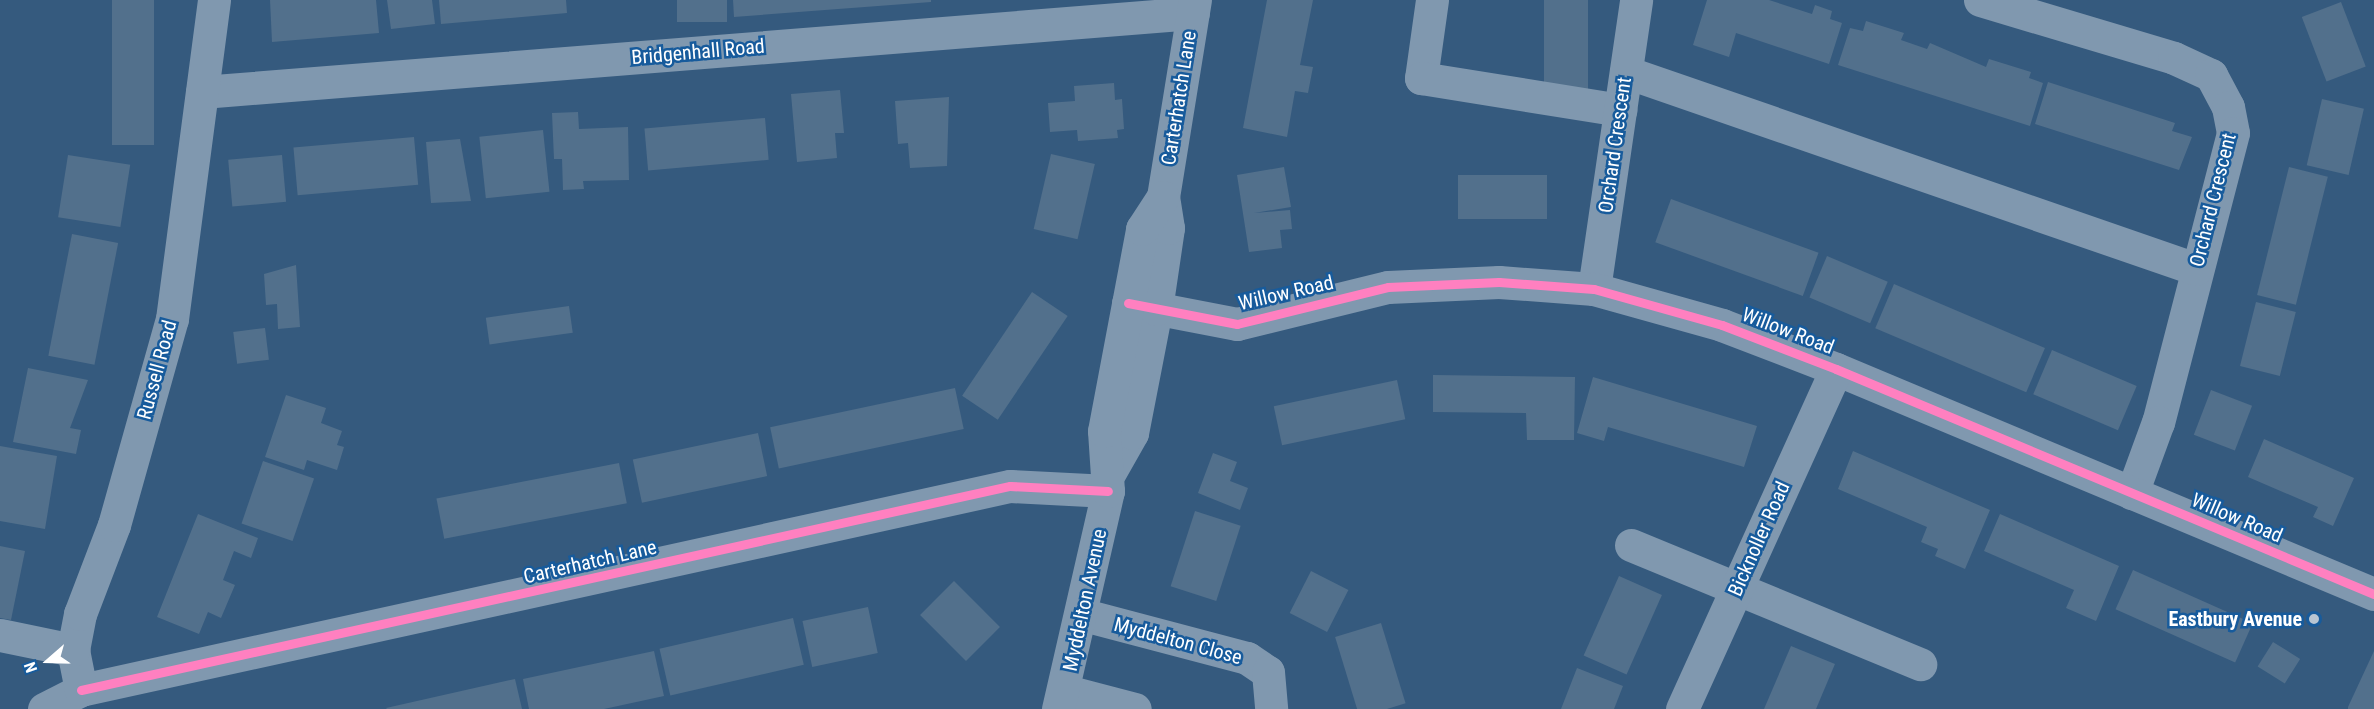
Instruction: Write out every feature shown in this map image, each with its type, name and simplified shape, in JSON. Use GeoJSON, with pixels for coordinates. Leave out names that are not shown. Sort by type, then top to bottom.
{"type":"FeatureCollection","features":[{"type":"Feature","properties":{"kind":"street","name":"Russell Road"},"geometry":{"type":"LineString","coordinates":[[81,690],[73,650],[172,320],[214,0]]}},
{"type":"Feature","properties":{"kind":"street"},"geometry":{"type":"LineString","coordinates":[[1432,0],[1420,78],[1620,110]]}},
{"type":"Feature","properties":{"kind":"street","name":"Orchard Crescent"},"geometry":{"type":"LineString","coordinates":[[1594,290],[1636,0]]}},
{"type":"Feature","properties":{"kind":"street","name":"Orchard Crescent"},"geometry":{"type":"LineString","coordinates":[[1980,0],[2174,58],[2211,75],[2228,107],[2233,133],[2158,422],[2132,493]]}},
{"type":"Feature","properties":{"kind":"street","name":"Bridgenhall Road"},"geometry":{"type":"LineString","coordinates":[[202,92],[1194,7]]}},
{"type":"Feature","properties":{"kind":"street","name":"Carterhatch Lane"},"geometry":{"type":"LineString","coordinates":[[81,690],[1010,486],[1109,481],[1104,431],[1168,228],[1163,197],[1194,7]]}},
{"type":"Feature","properties":{"kind":"street"},"geometry":{"type":"LineString","coordinates":[[1626,72],[2196,269]]}},
{"type":"Feature","properties":{"kind":"street","name":"Willow Road"},"geometry":{"type":"LineString","coordinates":[[1142,306],[1237,324],[1388,287],[1499,282],[1594,290],[1722,325],[1836,369],[2374,594]]}},
{"type":"Feature","properties":{"kind":"street","name":"Bicknoller Road"},"geometry":{"type":"LineString","coordinates":[[1682,709],[1836,369]]}},
{"type":"Feature","properties":{"kind":"street","name":"Myddelton Avenue"},"geometry":{"type":"LineString","coordinates":[[1062,700],[1084,615],[1109,481]]}},
{"type":"Feature","properties":{"kind":"street"},"geometry":{"type":"LineString","coordinates":[[1631,545],[1738,585],[1920,664]]}},
{"type":"Feature","properties":{"kind":"street","name":"Myddelton Close"},"geometry":{"type":"LineString","coordinates":[[1084,615],[1247,658],[1268,672],[1271,709]]}},
{"type":"Feature","properties":{"kind":"street"},"geometry":{"type":"LineString","coordinates":[[0,635],[73,650]]}},
{"type":"Feature","properties":{"kind":"street"},"geometry":{"type":"LineString","coordinates":[[44,709],[81,690]]}},
{"type":"Feature","properties":{"kind":"street"},"geometry":{"type":"LineString","coordinates":[[1062,700],[1134,709]]}},
{"type":"Feature","properties":{"kind":"building"},"geometry":{"type":"Polygon","coordinates":[[[112,0],[154,0],[154,145],[112,145],[112,0]]]}},
{"type":"Feature","properties":{"kind":"building"},"geometry":{"type":"Polygon","coordinates":[[[270,0],[376,0],[379,33],[272,42],[270,0]]]}},
{"type":"Feature","properties":{"kind":"building"},"geometry":{"type":"Polygon","coordinates":[[[387,0],[432,0],[435,24],[391,29],[387,0]]]}},
{"type":"Feature","properties":{"kind":"building"},"geometry":{"type":"Polygon","coordinates":[[[439,0],[566,0],[567,13],[441,24],[439,0]]]}},
{"type":"Feature","properties":{"kind":"building"},"geometry":{"type":"Polygon","coordinates":[[[677,0],[727,0],[727,22],[677,22],[677,0]]]}},
{"type":"Feature","properties":{"kind":"building"},"geometry":{"type":"Polygon","coordinates":[[[733,0],[931,0],[931,2],[734,17],[733,0]]]}},
{"type":"Feature","properties":{"kind":"building"},"geometry":{"type":"Polygon","coordinates":[[[1267,0],[1313,0],[1300,65],[1313,67],[1308,93],[1295,91],[1287,137],[1243,128],[1267,0]]]}},
{"type":"Feature","properties":{"kind":"building"},"geometry":{"type":"Polygon","coordinates":[[[1544,0],[1588,0],[1588,90],[1544,90],[1544,0]]]}},
{"type":"Feature","properties":{"kind":"building"},"geometry":{"type":"Polygon","coordinates":[[[1707,0],[1769,0],[1812,14],[1815,5],[1832,11],[1830,19],[1842,23],[1829,64],[1736,33],[1729,57],[1693,45],[1707,0]]]}},
{"type":"Feature","properties":{"kind":"building"},"geometry":{"type":"Polygon","coordinates":[[[2341,2],[2366,66],[2327,81],[2302,17],[2341,2]]]}},
{"type":"Feature","properties":{"kind":"building"},"geometry":{"type":"Polygon","coordinates":[[[1866,21],[1904,33],[1901,40],[1927,49],[1930,43],[1986,67],[1989,59],[2031,72],[2029,78],[2043,83],[2030,126],[1838,65],[1850,28],[1863,31],[1866,21]]]}},
{"type":"Feature","properties":{"kind":"building"},"geometry":{"type":"Polygon","coordinates":[[[2048,82],[2175,123],[2172,131],[2192,137],[2179,170],[2035,124],[2048,82]]]}},
{"type":"Feature","properties":{"kind":"building"},"geometry":{"type":"Polygon","coordinates":[[[1114,83],[1115,100],[1122,99],[1124,129],[1117,130],[1118,138],[1078,141],[1077,130],[1050,132],[1048,103],[1075,101],[1074,86],[1114,83]]]}},
{"type":"Feature","properties":{"kind":"building"},"geometry":{"type":"Polygon","coordinates":[[[840,90],[844,133],[835,133],[837,158],[797,162],[791,94],[840,90]]]}},
{"type":"Feature","properties":{"kind":"building"},"geometry":{"type":"Polygon","coordinates":[[[949,97],[947,166],[910,168],[908,143],[898,144],[895,101],[949,97]]]}},
{"type":"Feature","properties":{"kind":"building"},"geometry":{"type":"Polygon","coordinates":[[[2322,99],[2364,109],[2349,175],[2307,165],[2322,99]]]}},
{"type":"Feature","properties":{"kind":"building"},"geometry":{"type":"Polygon","coordinates":[[[578,112],[579,129],[628,127],[629,180],[583,181],[584,189],[563,190],[562,159],[554,159],[552,113],[578,112]]]}},
{"type":"Feature","properties":{"kind":"building"},"geometry":{"type":"Polygon","coordinates":[[[765,118],[769,160],[648,170],[644,129],[765,118]]]}},
{"type":"Feature","properties":{"kind":"building"},"geometry":{"type":"Polygon","coordinates":[[[543,130],[549,192],[486,198],[479,137],[543,130]]]}},
{"type":"Feature","properties":{"kind":"building"},"geometry":{"type":"Polygon","coordinates":[[[414,137],[418,185],[298,195],[293,148],[414,137]]]}},
{"type":"Feature","properties":{"kind":"building"},"geometry":{"type":"Polygon","coordinates":[[[460,139],[471,201],[431,203],[426,142],[460,139]]]}},
{"type":"Feature","properties":{"kind":"building"},"geometry":{"type":"Polygon","coordinates":[[[1051,154],[1095,164],[1078,239],[1034,229],[1051,154]]]}},
{"type":"Feature","properties":{"kind":"building"},"geometry":{"type":"Polygon","coordinates":[[[68,155],[130,165],[120,227],[58,217],[68,155]]]}},
{"type":"Feature","properties":{"kind":"building"},"geometry":{"type":"Polygon","coordinates":[[[282,155],[286,202],[232,207],[228,160],[282,155]]]}},
{"type":"Feature","properties":{"kind":"building"},"geometry":{"type":"Polygon","coordinates":[[[1284,167],[1291,207],[1254,213],[1290,210],[1292,229],[1280,230],[1282,248],[1249,252],[1237,175],[1284,167]]]}},
{"type":"Feature","properties":{"kind":"building"},"geometry":{"type":"Polygon","coordinates":[[[2289,167],[2328,177],[2296,305],[2257,295],[2289,167]]]}},
{"type":"Feature","properties":{"kind":"building"},"geometry":{"type":"Polygon","coordinates":[[[1458,175],[1547,175],[1547,219],[1458,219],[1458,175]]]}},
{"type":"Feature","properties":{"kind":"building"},"geometry":{"type":"Polygon","coordinates":[[[1671,199],[1819,253],[1803,296],[1655,242],[1671,199]]]}},
{"type":"Feature","properties":{"kind":"building"},"geometry":{"type":"Polygon","coordinates":[[[72,234],[118,243],[94,365],[48,356],[72,234]]]}},
{"type":"Feature","properties":{"kind":"building"},"geometry":{"type":"Polygon","coordinates":[[[1827,256],[1888,282],[1870,323],[1809,297],[1827,256]]]}},
{"type":"Feature","properties":{"kind":"building"},"geometry":{"type":"Polygon","coordinates":[[[296,265],[300,327],[278,329],[277,304],[266,305],[264,274],[296,265]]]}},
{"type":"Feature","properties":{"kind":"building"},"geometry":{"type":"Polygon","coordinates":[[[1894,284],[2045,348],[2026,392],[1875,328],[1894,284]]]}},
{"type":"Feature","properties":{"kind":"building"},"geometry":{"type":"Polygon","coordinates":[[[1032,292],[1068,316],[998,420],[962,396],[1032,292]]]}},
{"type":"Feature","properties":{"kind":"building"},"geometry":{"type":"Polygon","coordinates":[[[2256,302],[2296,312],[2280,376],[2240,366],[2256,302]]]}},
{"type":"Feature","properties":{"kind":"building"},"geometry":{"type":"Polygon","coordinates":[[[569,306],[573,333],[490,344],[486,318],[569,306]]]}},
{"type":"Feature","properties":{"kind":"building"},"geometry":{"type":"Polygon","coordinates":[[[265,328],[269,360],[237,364],[233,332],[265,328]]]}},
{"type":"Feature","properties":{"kind":"building"},"geometry":{"type":"Polygon","coordinates":[[[2052,350],[2137,386],[2118,430],[2033,394],[2052,350]]]}},
{"type":"Feature","properties":{"kind":"building"},"geometry":{"type":"Polygon","coordinates":[[[28,368],[88,380],[70,428],[81,430],[76,454],[13,442],[28,368]]]}},
{"type":"Feature","properties":{"kind":"building"},"geometry":{"type":"Polygon","coordinates":[[[1433,375],[1575,377],[1574,440],[1527,440],[1526,413],[1433,412],[1433,375]]]}},
{"type":"Feature","properties":{"kind":"building"},"geometry":{"type":"Polygon","coordinates":[[[1593,377],[1757,426],[1744,467],[1608,427],[1604,441],[1577,433],[1593,377]]]}},
{"type":"Feature","properties":{"kind":"building"},"geometry":{"type":"Polygon","coordinates":[[[1397,380],[1405,419],[1282,445],[1274,406],[1397,380]]]}},
{"type":"Feature","properties":{"kind":"building"},"geometry":{"type":"Polygon","coordinates":[[[955,388],[964,429],[779,468],[770,427],[955,388]]]}},
{"type":"Feature","properties":{"kind":"building"},"geometry":{"type":"Polygon","coordinates":[[[2211,390],[2252,406],[2235,451],[2194,435],[2211,390]]]}},
{"type":"Feature","properties":{"kind":"building"},"geometry":{"type":"Polygon","coordinates":[[[286,395],[326,408],[321,423],[342,431],[337,445],[344,447],[337,470],[307,460],[304,470],[265,457],[286,395]]]}},
{"type":"Feature","properties":{"kind":"building"},"geometry":{"type":"Polygon","coordinates":[[[758,433],[767,476],[642,503],[633,460],[758,433]]]}},
{"type":"Feature","properties":{"kind":"building"},"geometry":{"type":"Polygon","coordinates":[[[2264,439],[2354,478],[2333,526],[2313,517],[2318,507],[2248,477],[2264,439]]]}},
{"type":"Feature","properties":{"kind":"building"},"geometry":{"type":"Polygon","coordinates":[[[0,446],[57,456],[45,529],[0,521],[0,446]]]}},
{"type":"Feature","properties":{"kind":"building"},"geometry":{"type":"Polygon","coordinates":[[[1853,451],[1990,510],[1965,569],[1935,556],[1938,549],[1921,542],[1927,527],[1838,489],[1853,451]]]}},
{"type":"Feature","properties":{"kind":"building"},"geometry":{"type":"Polygon","coordinates":[[[1213,453],[1237,462],[1230,481],[1248,488],[1240,510],[1198,493],[1213,453]]]}},
{"type":"Feature","properties":{"kind":"building"},"geometry":{"type":"Polygon","coordinates":[[[263,461],[314,479],[293,541],[242,523],[263,461]]]}},
{"type":"Feature","properties":{"kind":"building"},"geometry":{"type":"Polygon","coordinates":[[[619,463],[627,503],[444,539],[436,498],[619,463]]]}},
{"type":"Feature","properties":{"kind":"building"},"geometry":{"type":"Polygon","coordinates":[[[1195,511],[1241,526],[1216,601],[1171,586],[1195,511]]]}},
{"type":"Feature","properties":{"kind":"building"},"geometry":{"type":"Polygon","coordinates":[[[198,514],[258,538],[251,558],[234,551],[223,580],[235,585],[221,618],[208,612],[199,634],[157,617],[198,514]]]}},
{"type":"Feature","properties":{"kind":"building"},"geometry":{"type":"Polygon","coordinates":[[[2000,514],[2119,566],[2096,621],[2066,608],[2074,590],[1984,551],[2000,514]]]}},
{"type":"Feature","properties":{"kind":"building"},"geometry":{"type":"Polygon","coordinates":[[[0,546],[25,551],[11,620],[0,618],[0,546]]]}},
{"type":"Feature","properties":{"kind":"building"},"geometry":{"type":"Polygon","coordinates":[[[2133,570],[2253,623],[2235,663],[2116,609],[2133,570]]]}},
{"type":"Feature","properties":{"kind":"building"},"geometry":{"type":"Polygon","coordinates":[[[1311,571],[1348,590],[1327,632],[1290,613],[1311,571]]]}},
{"type":"Feature","properties":{"kind":"building"},"geometry":{"type":"Polygon","coordinates":[[[1619,576],[1662,595],[1627,675],[1584,655],[1619,576]]]}},
{"type":"Feature","properties":{"kind":"building"},"geometry":{"type":"Polygon","coordinates":[[[954,581],[1000,627],[966,661],[920,615],[954,581]]]}},
{"type":"Feature","properties":{"kind":"building"},"geometry":{"type":"Polygon","coordinates":[[[868,607],[878,653],[812,667],[802,621],[868,607]]]}},
{"type":"Feature","properties":{"kind":"building"},"geometry":{"type":"Polygon","coordinates":[[[793,618],[804,665],[670,696],[660,649],[793,618]]]}},
{"type":"Feature","properties":{"kind":"building"},"geometry":{"type":"Polygon","coordinates":[[[1381,623],[1406,703],[1387,709],[1357,709],[1335,637],[1381,623]]]}},
{"type":"Feature","properties":{"kind":"building"},"geometry":{"type":"Polygon","coordinates":[[[2273,642],[2300,659],[2285,684],[2258,667],[2273,642]]]}},
{"type":"Feature","properties":{"kind":"building"},"geometry":{"type":"Polygon","coordinates":[[[1791,646],[1835,664],[1816,709],[1764,709],[1791,646]]]}},
{"type":"Feature","properties":{"kind":"building"},"geometry":{"type":"Polygon","coordinates":[[[654,651],[664,696],[604,709],[529,709],[523,679],[654,651]]]}},
{"type":"Feature","properties":{"kind":"building"},"geometry":{"type":"Polygon","coordinates":[[[2374,651],[2374,709],[2348,709],[2348,707],[2374,651]]]}},
{"type":"Feature","properties":{"kind":"building"},"geometry":{"type":"Polygon","coordinates":[[[1577,668],[1623,686],[1614,709],[1561,709],[1577,668]]]}},
{"type":"Feature","properties":{"kind":"building"},"geometry":{"type":"Polygon","coordinates":[[[515,679],[522,709],[386,708],[515,679]]]}},
{"type":"Feature","properties":{"kind":"cycle path"},"geometry":{"type":"LineString","coordinates":[[1128,303],[1237,324],[1388,287],[1499,282],[1594,289],[1722,325],[1836,369],[2374,594]]}},
{"type":"Feature","properties":{"kind":"cycle path"},"geometry":{"type":"LineString","coordinates":[[81,690],[1010,486],[1108,491]]}},
{"type":"Feature","properties":{"kind":"place","name":"Eastbury Avenue"},"geometry":{"type":"Point","coordinates":[2314,619]}}]}
